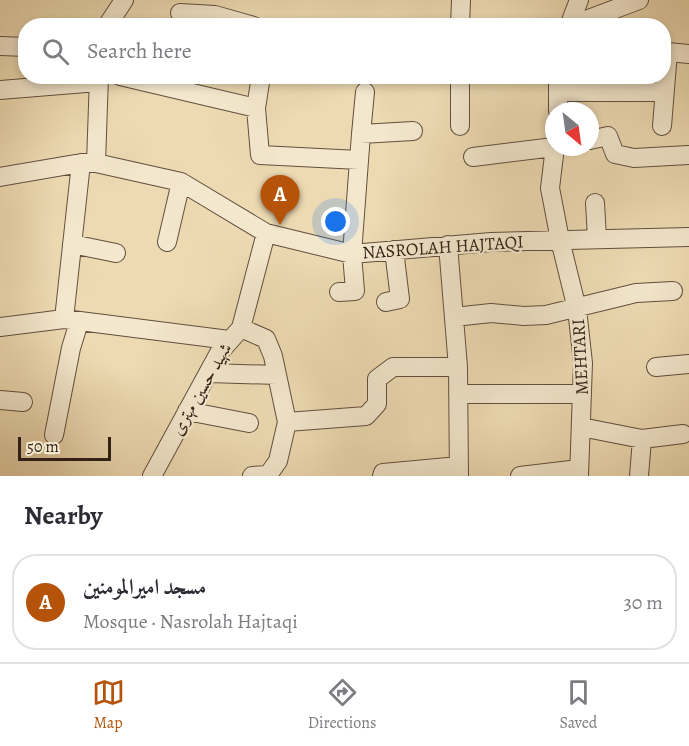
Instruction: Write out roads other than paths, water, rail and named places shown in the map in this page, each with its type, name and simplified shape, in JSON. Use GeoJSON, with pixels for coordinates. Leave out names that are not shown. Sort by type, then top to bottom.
{"type":"FeatureCollection","features":[{"type":"Feature","properties":{"kind":"street"},"geometry":{"type":"LineString","coordinates":[[112,18],[124,0]]}},
{"type":"Feature","properties":{"kind":"street"},"geometry":{"type":"LineString","coordinates":[[460,18],[461,0]]}},
{"type":"Feature","properties":{"kind":"street"},"geometry":{"type":"LineString","coordinates":[[573,18],[579,0]]}},
{"type":"Feature","properties":{"kind":"street"},"geometry":{"type":"LineString","coordinates":[[591,18],[639,0]]}},
{"type":"Feature","properties":{"kind":"street"},"geometry":{"type":"LineString","coordinates":[[180,13],[215,15],[226,18]]}},
{"type":"Feature","properties":{"kind":"street"},"geometry":{"type":"LineString","coordinates":[[1,46],[18,47]]}},
{"type":"Feature","properties":{"kind":"street"},"geometry":{"type":"LineString","coordinates":[[671,52],[689,54]]}},
{"type":"Feature","properties":{"kind":"street"},"geometry":{"type":"LineString","coordinates":[[0,90],[54,84]]}},
{"type":"Feature","properties":{"kind":"street"},"geometry":{"type":"LineString","coordinates":[[54,435],[71,348],[72,244],[88,163],[98,84]]}},
{"type":"Feature","properties":{"kind":"street"},"geometry":{"type":"LineString","coordinates":[[154,84],[256,108]]}},
{"type":"Feature","properties":{"kind":"street"},"geometry":{"type":"LineString","coordinates":[[260,84],[256,108],[260,155],[359,160]]}},
{"type":"Feature","properties":{"kind":"street"},"geometry":{"type":"LineString","coordinates":[[460,84],[460,126]]}},
{"type":"Feature","properties":{"kind":"street"},"geometry":{"type":"LineString","coordinates":[[558,102],[559,84],[663,92]]}},
{"type":"Feature","properties":{"kind":"street"},"geometry":{"type":"LineString","coordinates":[[662,126],[664,84]]}},
{"type":"Feature","properties":{"kind":"street"},"geometry":{"type":"LineString","coordinates":[[339,292],[355,291],[352,254],[366,92]]}},
{"type":"Feature","properties":{"kind":"street"},"geometry":{"type":"LineString","coordinates":[[361,134],[413,131]]}},
{"type":"Feature","properties":{"kind":"street"},"geometry":{"type":"LineString","coordinates":[[599,138],[608,136],[615,154],[634,159],[689,155]]}},
{"type":"Feature","properties":{"kind":"street"},"geometry":{"type":"LineString","coordinates":[[473,156],[545,148]]}},
{"type":"Feature","properties":{"kind":"street","name":"MEHTARI"},"geometry":{"type":"LineString","coordinates":[[553,156],[550,189],[577,309],[583,363],[579,472]]}},
{"type":"Feature","properties":{"kind":"street","name":"NASROLAH HAJTAQI"},"geometry":{"type":"LineString","coordinates":[[0,177],[88,163],[181,182],[266,233],[352,254],[448,245],[597,238],[689,237]]}},
{"type":"Feature","properties":{"kind":"street"},"geometry":{"type":"LineString","coordinates":[[167,242],[181,182]]}},
{"type":"Feature","properties":{"kind":"street"},"geometry":{"type":"LineString","coordinates":[[595,203],[597,238]]}},
{"type":"Feature","properties":{"kind":"street","name":"شهید حسین مهتری"},"geometry":{"type":"LineString","coordinates":[[152,476],[219,353],[235,334],[266,233]]}},
{"type":"Feature","properties":{"kind":"street"},"geometry":{"type":"LineString","coordinates":[[72,244],[116,254]]}},
{"type":"Feature","properties":{"kind":"street"},"geometry":{"type":"LineString","coordinates":[[364,476],[459,471],[458,367],[448,245]]}},
{"type":"Feature","properties":{"kind":"street"},"geometry":{"type":"LineString","coordinates":[[386,302],[400,299],[394,250]]}},
{"type":"Feature","properties":{"kind":"street"},"geometry":{"type":"LineString","coordinates":[[454,317],[490,313],[546,315],[636,293],[673,291]]}},
{"type":"Feature","properties":{"kind":"street"},"geometry":{"type":"LineString","coordinates":[[0,327],[71,321],[235,334],[266,339],[273,356],[287,422],[278,461],[268,475],[252,476]]}},
{"type":"Feature","properties":{"kind":"street"},"geometry":{"type":"LineString","coordinates":[[656,367],[689,364]]}},
{"type":"Feature","properties":{"kind":"street"},"geometry":{"type":"LineString","coordinates":[[287,422],[366,416],[377,404],[377,379],[393,367],[458,367]]}},
{"type":"Feature","properties":{"kind":"street"},"geometry":{"type":"LineString","coordinates":[[208,374],[277,375]]}},
{"type":"Feature","properties":{"kind":"street"},"geometry":{"type":"LineString","coordinates":[[458,394],[582,394]]}},
{"type":"Feature","properties":{"kind":"street"},"geometry":{"type":"LineString","coordinates":[[0,400],[23,402]]}},
{"type":"Feature","properties":{"kind":"street"},"geometry":{"type":"LineString","coordinates":[[187,411],[249,423]]}},
{"type":"Feature","properties":{"kind":"street"},"geometry":{"type":"LineString","coordinates":[[581,427],[642,439],[683,434]]}},
{"type":"Feature","properties":{"kind":"street"},"geometry":{"type":"LineString","coordinates":[[639,476],[642,439]]}},
{"type":"Feature","properties":{"kind":"street"},"geometry":{"type":"LineString","coordinates":[[520,476],[579,472]]}},
{"type":"Feature","properties":{"kind":"place","name":"مسجد امیرالمومنین"},"geometry":{"type":"Point","coordinates":[280,225]}}]}
